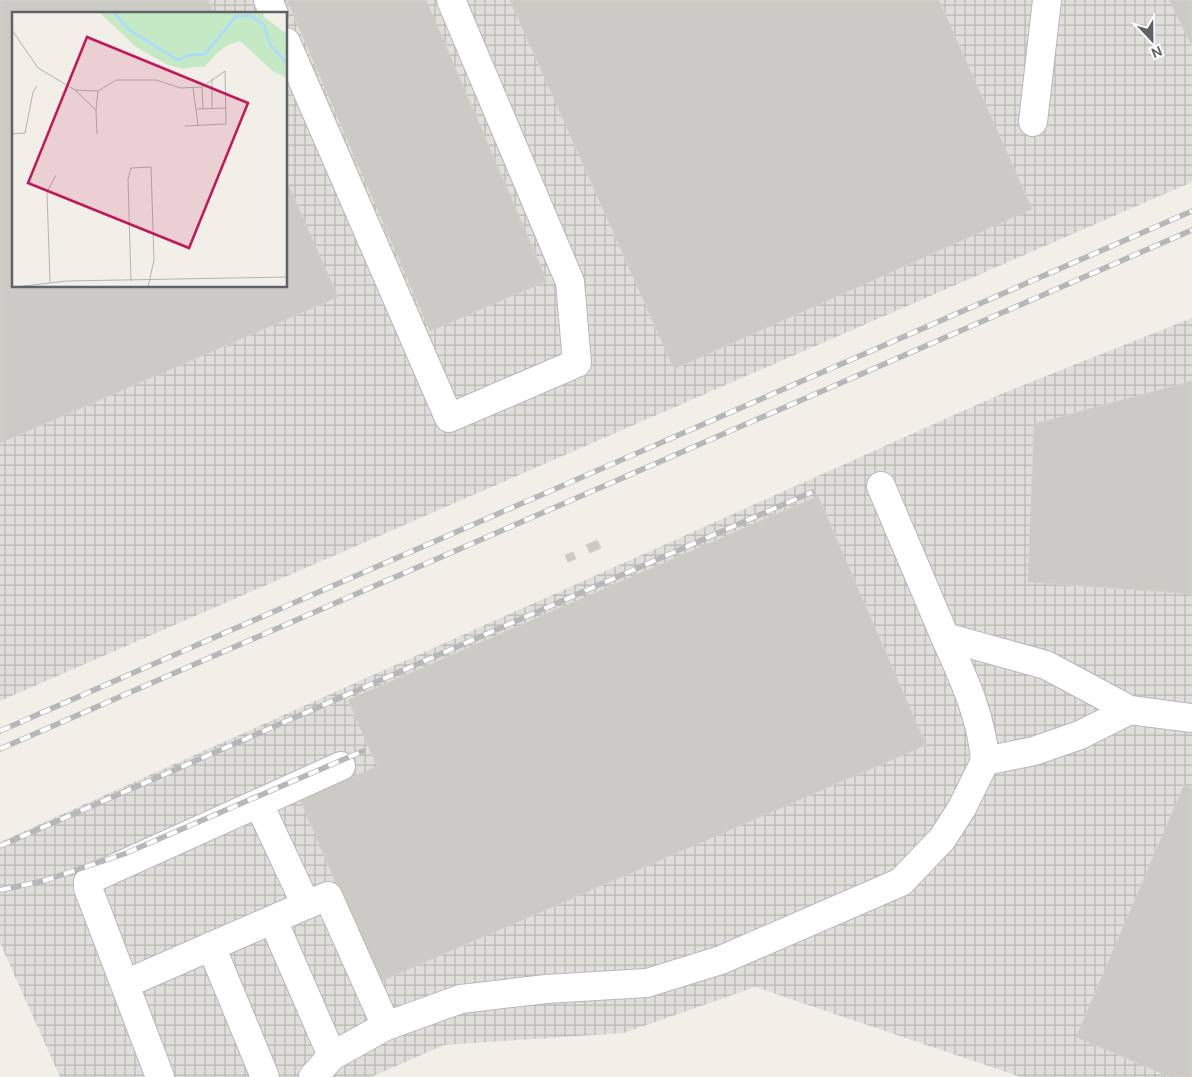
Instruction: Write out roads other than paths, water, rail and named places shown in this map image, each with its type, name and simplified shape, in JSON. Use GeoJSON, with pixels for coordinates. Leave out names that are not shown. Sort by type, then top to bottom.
{"type":"FeatureCollection","features":[{"type":"Feature","properties":{"kind":"street"},"geometry":{"type":"LineString","coordinates":[[268,0],[273,12]]}},
{"type":"Feature","properties":{"kind":"street"},"geometry":{"type":"LineString","coordinates":[[288,47],[449,418],[577,363],[570,282],[451,0]]}},
{"type":"Feature","properties":{"kind":"street"},"geometry":{"type":"LineString","coordinates":[[1033,122],[1047,0]]}},
{"type":"Feature","properties":{"kind":"street"},"geometry":{"type":"LineString","coordinates":[[312,1077],[332,1056],[386,1026],[461,999],[546,989],[647,983],[721,960],[902,882],[942,839],[962,808],[985,761],[984,744],[968,688],[944,637],[881,486]]}},
{"type":"Feature","properties":{"kind":"street"},"geometry":{"type":"LineString","coordinates":[[944,637],[1046,665],[1130,710],[1192,718]]}},
{"type":"Feature","properties":{"kind":"street"},"geometry":{"type":"LineString","coordinates":[[985,761],[1034,751],[1080,735],[1130,710]]}},
{"type":"Feature","properties":{"kind":"street"},"geometry":{"type":"LineString","coordinates":[[160,1077],[88,888],[88,882],[93,878],[341,766]]}},
{"type":"Feature","properties":{"kind":"street"},"geometry":{"type":"LineString","coordinates":[[258,804],[306,905]]}},
{"type":"Feature","properties":{"kind":"street"},"geometry":{"type":"LineString","coordinates":[[125,984],[328,896],[386,1026]]}},
{"type":"Feature","properties":{"kind":"street"},"geometry":{"type":"LineString","coordinates":[[273,920],[332,1056]]}},
{"type":"Feature","properties":{"kind":"street"},"geometry":{"type":"LineString","coordinates":[[211,946],[265,1077]]}},
{"type":"Feature","properties":{"kind":"railway"},"geometry":{"type":"LineString","coordinates":[[0,731],[1192,211]]}},
{"type":"Feature","properties":{"kind":"railway"},"geometry":{"type":"LineString","coordinates":[[0,749],[1192,230]]}},
{"type":"Feature","properties":{"kind":"railway"},"geometry":{"type":"LineString","coordinates":[[0,846],[812,492]]}},
{"type":"Feature","properties":{"kind":"railway"},"geometry":{"type":"LineString","coordinates":[[0,890],[43,881],[124,854],[363,751]]}}]}
